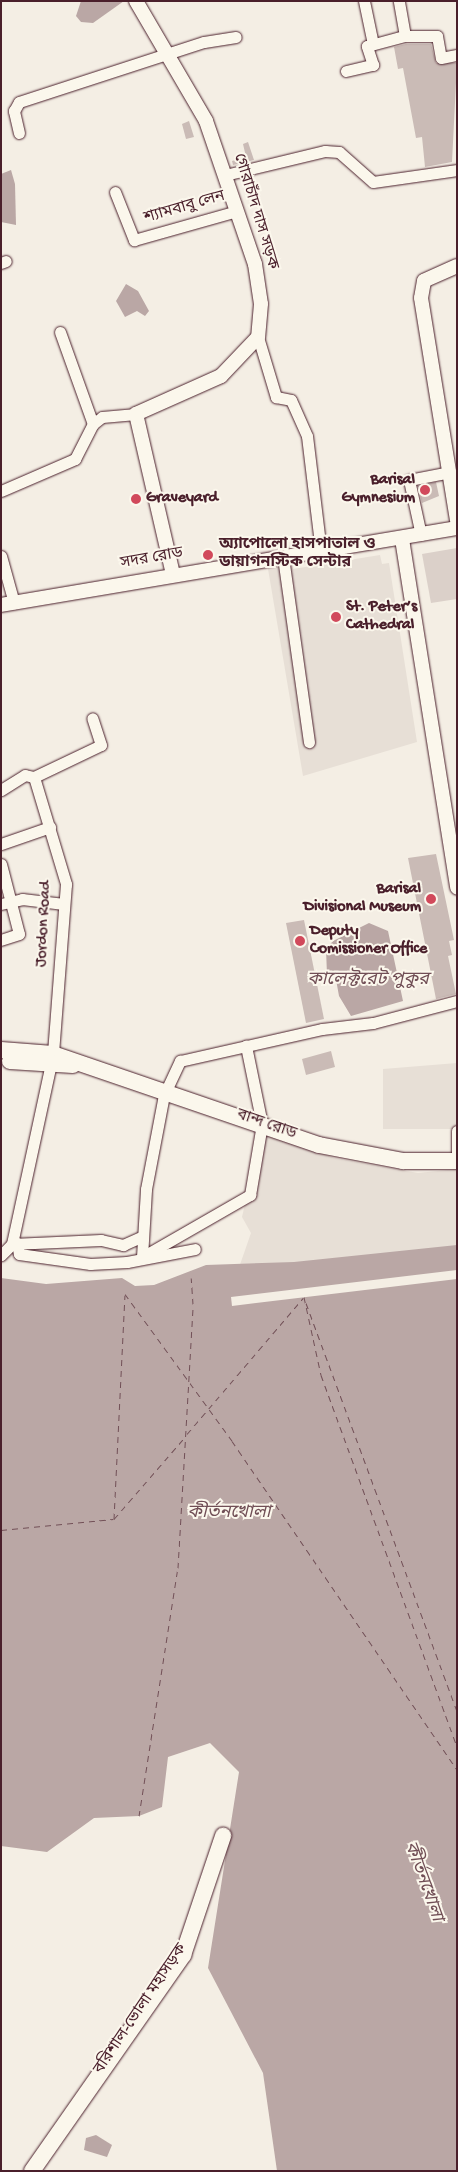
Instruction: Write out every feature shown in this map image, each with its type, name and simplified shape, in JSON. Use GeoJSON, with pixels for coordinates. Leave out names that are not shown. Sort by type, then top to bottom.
{"type":"FeatureCollection","features":[{"type":"Feature","properties":{"kind":"highway","name":"বান্দ রোড"},"geometry":{"type":"LineString","coordinates":[[1,1050],[80,1065],[164,1095],[262,1124],[319,1145],[396,1160],[457,1161]]}},
{"type":"Feature","properties":{"kind":"highway","name":"বান্দ রোড"},"geometry":{"type":"LineString","coordinates":[[1,1061],[52,1060]]}},
{"type":"Feature","properties":{"kind":"highway","name":"বরিশাল-ভোলা মহাসড়ক"},"geometry":{"type":"LineString","coordinates":[[32,2171],[183,1954],[207,1894],[223,1836]]}},
{"type":"Feature","properties":{"kind":"main road","name":"গোরাচাঁদ দাস সড়ক"},"geometry":{"type":"LineString","coordinates":[[136,1],[206,120],[255,264],[261,304],[258,337]]}},
{"type":"Feature","properties":{"kind":"main road"},"geometry":{"type":"LineString","coordinates":[[457,266],[424,281],[421,298],[451,463],[457,520]]}},
{"type":"Feature","properties":{"kind":"main road"},"geometry":{"type":"LineString","coordinates":[[173,574],[136,414],[214,381],[258,337]]}},
{"type":"Feature","properties":{"kind":"main road","name":"সদর রোড"},"geometry":{"type":"LineString","coordinates":[[8,604],[173,574],[402,539],[457,528]]}},
{"type":"Feature","properties":{"kind":"main road"},"geometry":{"type":"LineString","coordinates":[[402,539],[457,888]]}},
{"type":"Feature","properties":{"kind":"street"},"geometry":{"type":"LineString","coordinates":[[364,1],[373,44]]}},
{"type":"Feature","properties":{"kind":"street"},"geometry":{"type":"LineString","coordinates":[[399,1],[405,36]]}},
{"type":"Feature","properties":{"kind":"street"},"geometry":{"type":"LineString","coordinates":[[346,71],[372,65],[367,46],[405,36],[437,36],[441,58],[457,55]]}},
{"type":"Feature","properties":{"kind":"street"},"geometry":{"type":"LineString","coordinates":[[19,133],[14,111],[19,102],[167,56],[236,37]]}},
{"type":"Feature","properties":{"kind":"street"},"geometry":{"type":"LineString","coordinates":[[225,175],[326,151],[339,152],[373,182],[457,170]]}},
{"type":"Feature","properties":{"kind":"street","name":"শ্যামবাবু লেন"},"geometry":{"type":"LineString","coordinates":[[115,192],[134,240],[237,211]]}},
{"type":"Feature","properties":{"kind":"street"},"geometry":{"type":"LineString","coordinates":[[60,332],[93,424]]}},
{"type":"Feature","properties":{"kind":"street"},"geometry":{"type":"LineString","coordinates":[[258,337],[276,397],[291,400],[307,436],[321,551]]}},
{"type":"Feature","properties":{"kind":"street"},"geometry":{"type":"LineString","coordinates":[[1,491],[75,459],[93,424],[102,417],[136,414]]}},
{"type":"Feature","properties":{"kind":"street"},"geometry":{"type":"LineString","coordinates":[[421,535],[409,480],[451,463]]}},
{"type":"Feature","properties":{"kind":"street"},"geometry":{"type":"LineString","coordinates":[[1,556],[8,604]]}},
{"type":"Feature","properties":{"kind":"street"},"geometry":{"type":"LineString","coordinates":[[283,557],[309,742]]}},
{"type":"Feature","properties":{"kind":"street"},"geometry":{"type":"LineString","coordinates":[[1,790],[25,775],[34,777],[101,745],[92,718]]}},
{"type":"Feature","properties":{"kind":"street","name":"Jordon Road"},"geometry":{"type":"LineString","coordinates":[[14,1243],[52,1060],[66,884],[34,777]]}},
{"type":"Feature","properties":{"kind":"street"},"geometry":{"type":"LineString","coordinates":[[1,844],[50,826]]}},
{"type":"Feature","properties":{"kind":"street"},"geometry":{"type":"LineString","coordinates":[[1,864],[6,903],[18,934],[1,940]]}},
{"type":"Feature","properties":{"kind":"street"},"geometry":{"type":"LineString","coordinates":[[6,903],[64,904]]}},
{"type":"Feature","properties":{"kind":"street"},"geometry":{"type":"LineString","coordinates":[[142,1258],[146,1189],[164,1095],[180,1062],[246,1046],[373,1023],[457,1000]]}},
{"type":"Feature","properties":{"kind":"street"},"geometry":{"type":"LineString","coordinates":[[142,1258],[250,1195],[262,1124],[246,1046]]}},
{"type":"Feature","properties":{"kind":"street"},"geometry":{"type":"LineString","coordinates":[[457,1131],[457,1161]]}},
{"type":"Feature","properties":{"kind":"street"},"geometry":{"type":"LineString","coordinates":[[1,1255],[14,1243],[101,1240],[122,1245],[143,1236]]}},
{"type":"Feature","properties":{"kind":"street"},"geometry":{"type":"LineString","coordinates":[[14,1243],[19,1254],[58,1261],[122,1262],[194,1249]]}},
{"type":"Feature","properties":{"kind":"shaded area"},"geometry":{"type":"Polygon","coordinates":[[[457,548],[457,599],[431,603],[422,554],[457,548]]]}},
{"type":"Feature","properties":{"kind":"shaded area"},"geometry":{"type":"Polygon","coordinates":[[[380,555],[382,564],[389,563],[417,742],[303,776],[267,563],[291,559],[293,569],[380,555]]]}},
{"type":"Feature","properties":{"kind":"shaded area"},"geometry":{"type":"Polygon","coordinates":[[[457,1063],[457,1129],[383,1129],[383,1069],[457,1063]]]}},
{"type":"Feature","properties":{"kind":"shaded area"},"geometry":{"type":"Polygon","coordinates":[[[262,1131],[334,1158],[418,1173],[457,1169],[457,1286],[227,1302],[251,1233],[242,1217],[262,1131]]]}},
{"type":"Feature","properties":{"kind":"water"},"geometry":{"type":"Polygon","coordinates":[[[81,1],[124,1],[93,23],[81,22],[76,16],[81,1]]]}},
{"type":"Feature","properties":{"kind":"water"},"geometry":{"type":"Polygon","coordinates":[[[11,170],[15,184],[16,225],[1,222],[1,174],[11,170]]]}},
{"type":"Feature","properties":{"kind":"water"},"geometry":{"type":"Polygon","coordinates":[[[126,284],[138,291],[149,311],[145,316],[137,311],[125,317],[116,301],[126,284]]]}},
{"type":"Feature","properties":{"kind":"water","name":"কালেক্টরেট পুকুর"},"geometry":{"type":"Polygon","coordinates":[[[369,923],[388,931],[403,1001],[351,1016],[339,996],[335,974],[327,975],[326,949],[333,941],[369,923]]]}},
{"type":"Feature","properties":{"kind":"water","name":"কীর্তনখোলা"},"geometry":{"type":"Polygon","coordinates":[[[457,1245],[457,2171],[277,2171],[263,2073],[208,1968],[239,1772],[210,1743],[168,1757],[162,1807],[139,1816],[94,1818],[47,1852],[1,1846],[1,1278],[46,1284],[122,1278],[135,1286],[154,1285],[206,1265],[294,1262],[457,1245]]]}},
{"type":"Feature","properties":{"kind":"water"},"geometry":{"type":"Polygon","coordinates":[[[96,2135],[112,2145],[107,2157],[84,2150],[86,2138],[96,2135]]]}},
{"type":"Feature","properties":{"kind":"pier"},"geometry":{"type":"Polygon","coordinates":[[[457,1270],[457,1279],[232,1306],[231,1297],[457,1270]]]}},
{"type":"Feature","properties":{"kind":"building"},"geometry":{"type":"Polygon","coordinates":[[[406,44],[431,44],[436,63],[457,63],[452,162],[425,167],[422,137],[416,138],[403,68],[398,69],[394,47],[406,44]]]}},
{"type":"Feature","properties":{"kind":"building"},"geometry":{"type":"Polygon","coordinates":[[[189,121],[194,137],[186,139],[182,124],[189,121]]]}},
{"type":"Feature","properties":{"kind":"building"},"geometry":{"type":"Polygon","coordinates":[[[248,142],[254,160],[233,165],[232,161],[246,157],[243,144],[248,142]]]}},
{"type":"Feature","properties":{"kind":"building"},"geometry":{"type":"Polygon","coordinates":[[[436,482],[439,496],[422,503],[418,486],[436,482]]]}},
{"type":"Feature","properties":{"kind":"building","name":"Barisal Divisional Museum"},"geometry":{"type":"Polygon","coordinates":[[[436,854],[454,940],[449,941],[452,955],[448,956],[456,994],[436,999],[408,858],[436,854]]]}},
{"type":"Feature","properties":{"kind":"building","name":"Deputy Comissioner Office"},"geometry":{"type":"Polygon","coordinates":[[[304,920],[324,1019],[306,1023],[286,923],[304,920]]]}},
{"type":"Feature","properties":{"kind":"building"},"geometry":{"type":"Polygon","coordinates":[[[331,1051],[335,1067],[306,1075],[302,1059],[331,1051]]]}},
{"type":"Feature","properties":{"kind":"ferry route"},"geometry":{"type":"LineString","coordinates":[[139,1816],[178,1568],[193,1304],[191,1278]]}},
{"type":"Feature","properties":{"kind":"ferry route"},"geometry":{"type":"LineString","coordinates":[[125,1294],[232,1441],[457,1770]]}},
{"type":"Feature","properties":{"kind":"ferry route"},"geometry":{"type":"LineString","coordinates":[[114,1519],[125,1295]]}},
{"type":"Feature","properties":{"kind":"ferry route"},"geometry":{"type":"LineString","coordinates":[[304,1297],[321,1375],[457,1746]]}},
{"type":"Feature","properties":{"kind":"ferry route"},"geometry":{"type":"LineString","coordinates":[[187,1434],[303,1298]]}},
{"type":"Feature","properties":{"kind":"ferry route"},"geometry":{"type":"LineString","coordinates":[[306,1303],[457,1712]]}},
{"type":"Feature","properties":{"kind":"ferry route"},"geometry":{"type":"LineString","coordinates":[[114,1519],[185,1437]]}},
{"type":"Feature","properties":{"kind":"ferry route"},"geometry":{"type":"LineString","coordinates":[[1,1530],[113,1519]]}},
{"type":"Feature","properties":{"kind":"place","name":"Barisal Gymnesium"},"geometry":{"type":"Point","coordinates":[425,490]}},
{"type":"Feature","properties":{"kind":"place","name":"Graveyard"},"geometry":{"type":"Point","coordinates":[136,499]}},
{"type":"Feature","properties":{"kind":"place","name":"অ্যাপোলো হাসপাতাল ও ডায়াগনস্টিক সেন্টার"},"geometry":{"type":"Point","coordinates":[208,555]}},
{"type":"Feature","properties":{"kind":"place","name":"St. Peter’s Cathedral"},"geometry":{"type":"Point","coordinates":[336,617]}},
{"type":"Feature","properties":{"kind":"place","name":"Barisal Divisional Museum"},"geometry":{"type":"Point","coordinates":[431,899]}},
{"type":"Feature","properties":{"kind":"place","name":"Deputy Comissioner Office"},"geometry":{"type":"Point","coordinates":[300,941]}}]}
